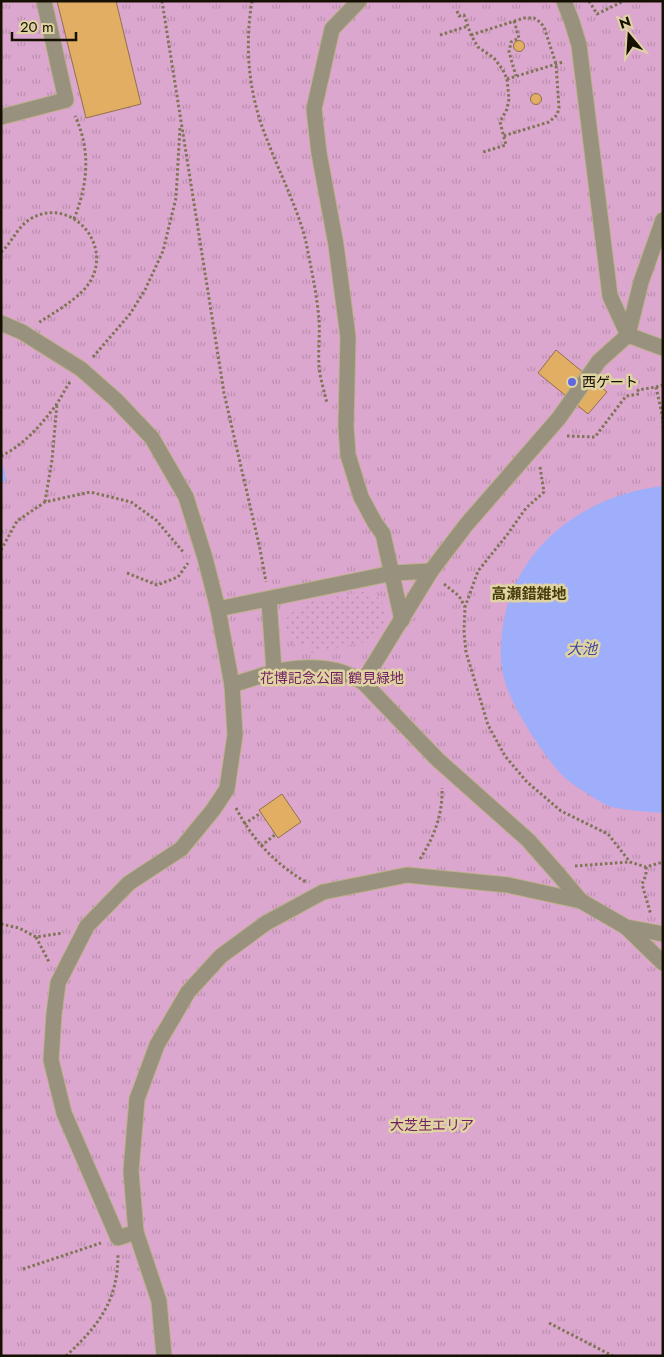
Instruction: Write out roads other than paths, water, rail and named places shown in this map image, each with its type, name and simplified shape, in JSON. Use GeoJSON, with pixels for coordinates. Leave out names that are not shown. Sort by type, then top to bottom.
{"type":"FeatureCollection","features":[{"type":"Feature","properties":{"kind":"street"},"geometry":{"type":"LineString","coordinates":[[1,116],[66,100],[44,1]]}},
{"type":"Feature","properties":{"kind":"street"},"geometry":{"type":"LineString","coordinates":[[359,1],[332,29],[314,109],[319,154],[336,245],[348,337],[346,441],[351,469],[361,497],[383,534],[402,620]]}},
{"type":"Feature","properties":{"kind":"street"},"geometry":{"type":"LineString","coordinates":[[564,1],[579,45],[610,296],[628,335],[663,348]]}},
{"type":"Feature","properties":{"kind":"street"},"geometry":{"type":"LineString","coordinates":[[363,682],[431,572],[466,526],[559,418],[599,361],[628,335],[641,282],[663,220]]}},
{"type":"Feature","properties":{"kind":"street"},"geometry":{"type":"LineString","coordinates":[[1,323],[22,332],[82,369],[116,400],[152,438],[186,497],[205,558],[218,609],[232,685],[235,735],[227,789],[213,810],[181,849],[129,883],[87,926],[58,983],[51,1060],[64,1113],[118,1238],[136,1232]]}},
{"type":"Feature","properties":{"kind":"street"},"geometry":{"type":"LineString","coordinates":[[218,609],[393,573],[431,572]]}},
{"type":"Feature","properties":{"kind":"street"},"geometry":{"type":"LineString","coordinates":[[269,600],[274,671]]}},
{"type":"Feature","properties":{"kind":"street"},"geometry":{"type":"LineString","coordinates":[[232,685],[274,671],[312,667],[339,671],[363,682],[438,760],[528,840],[581,902]]}},
{"type":"Feature","properties":{"kind":"street"},"geometry":{"type":"LineString","coordinates":[[164,1356],[159,1301],[136,1232],[130,1171],[137,1099],[157,1045],[188,992],[221,956],[266,923],[323,892],[407,875],[508,885],[581,902],[626,927],[663,963]]}},
{"type":"Feature","properties":{"kind":"street"},"geometry":{"type":"LineString","coordinates":[[626,927],[663,934]]}},
{"type":"Feature","properties":{"kind":"water","name":"大池"},"geometry":{"type":"Polygon","coordinates":[[[663,486],[663,813],[611,807],[565,778],[536,742],[514,705],[504,678],[501,650],[502,633],[508,603],[520,576],[536,552],[556,531],[579,514],[605,501],[633,491],[663,486]]]}},
{"type":"Feature","properties":{"kind":"waterway"},"geometry":{"type":"LineString","coordinates":[[1,469],[3,479],[1,481]]}},
{"type":"Feature","properties":{"kind":"place","name":"西ゲート"},"geometry":{"type":"Point","coordinates":[572,382]}},
{"type":"Feature","properties":{"kind":"district","name":"高瀬錯雑地"},"geometry":{"type":"Point","coordinates":[529,594]}},
{"type":"Feature","properties":{"kind":"park label","name":"花博記念公園 鶴見緑地"},"geometry":{"type":"Point","coordinates":[332,678]}},
{"type":"Feature","properties":{"kind":"park label","name":"大芝生エリア"},"geometry":{"type":"Point","coordinates":[432,1125]}}]}
